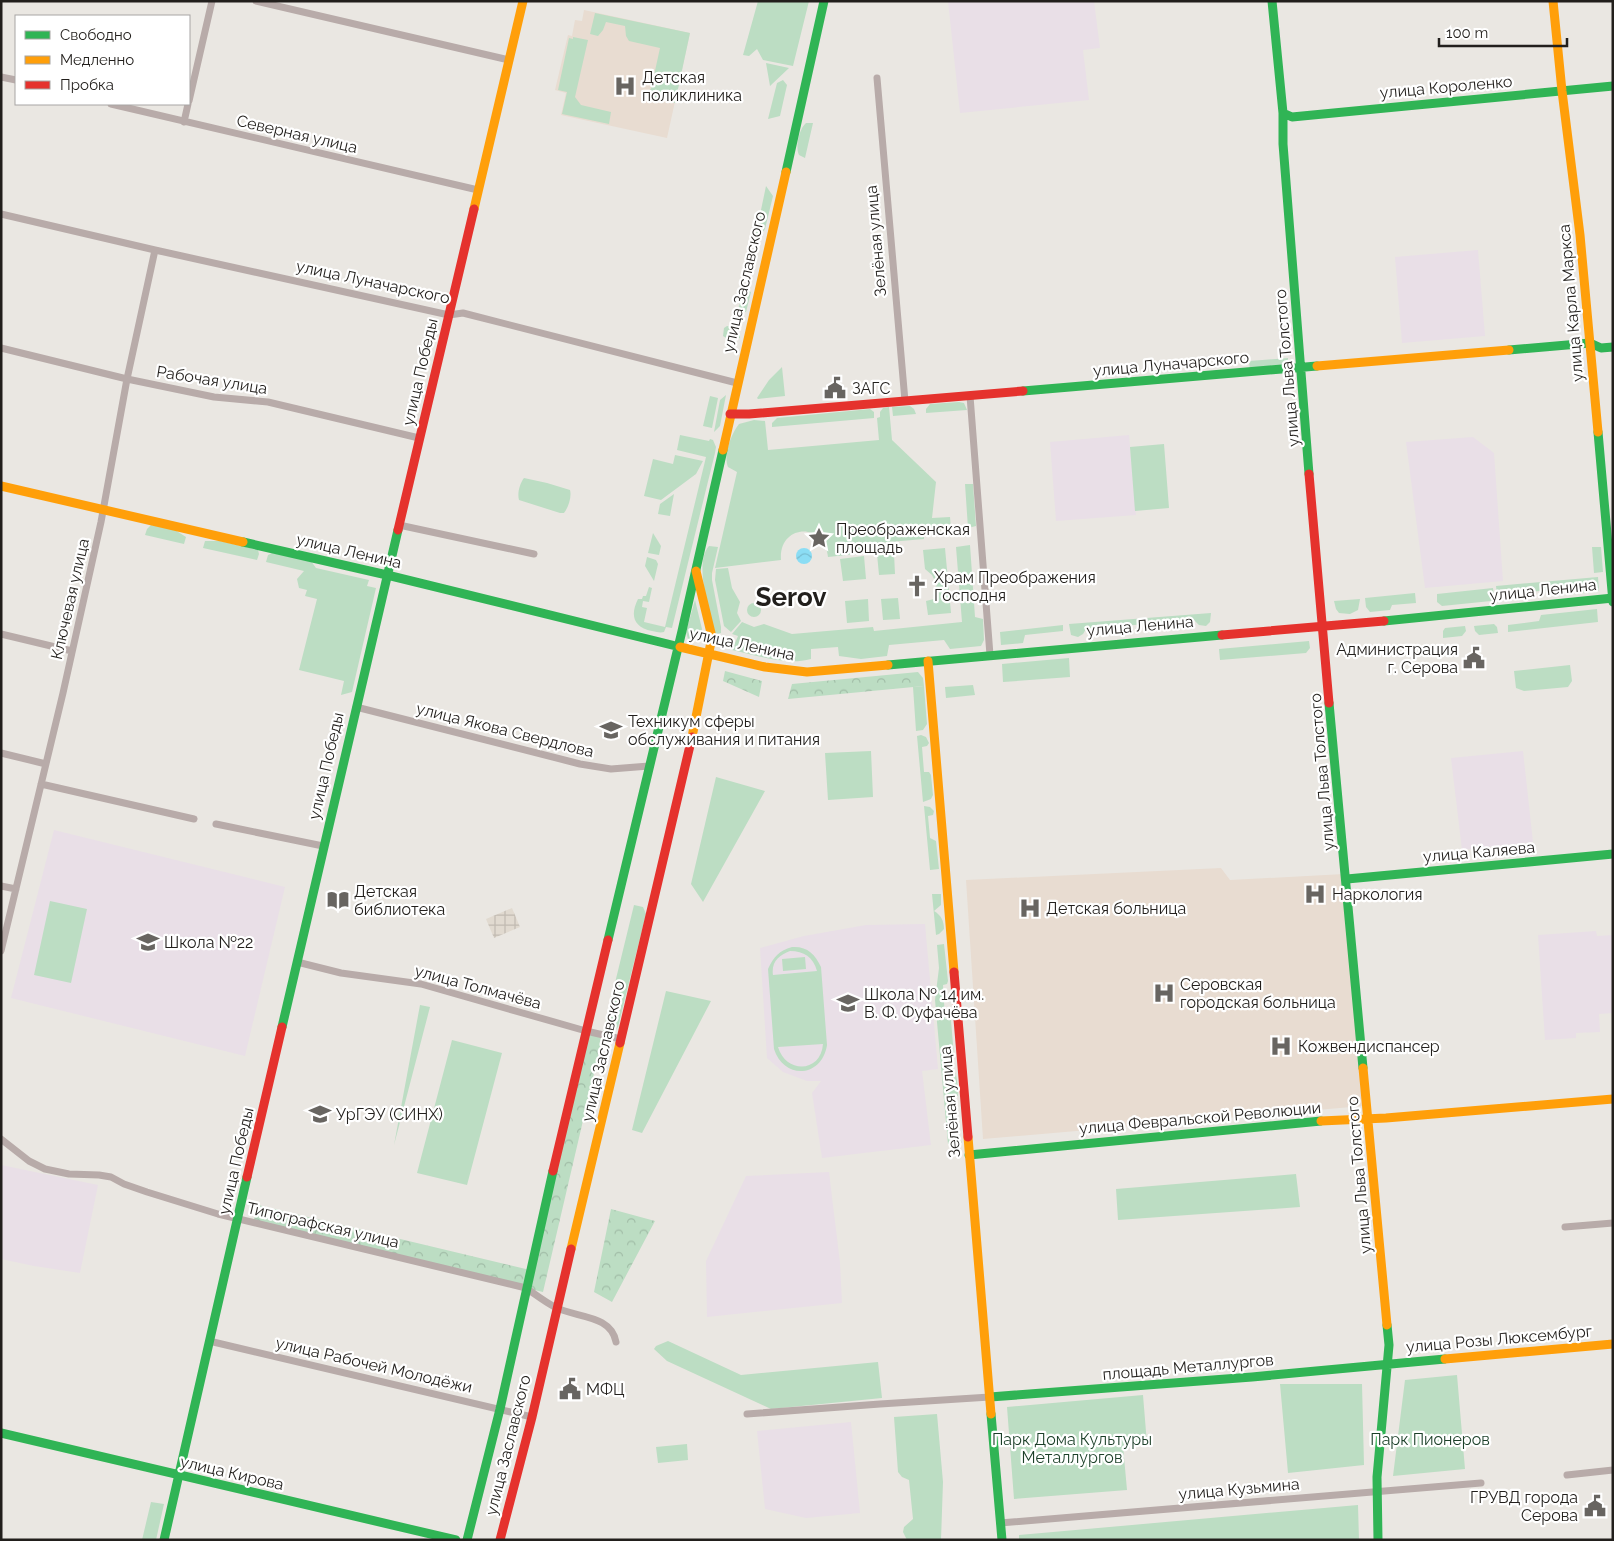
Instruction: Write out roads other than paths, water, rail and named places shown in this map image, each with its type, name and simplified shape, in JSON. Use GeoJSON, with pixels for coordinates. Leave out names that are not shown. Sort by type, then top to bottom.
{"type":"FeatureCollection","features":[{"type":"Feature","properties":{"kind":"street"},"geometry":{"type":"LineString","coordinates":[[190,94],[212,1]]}},
{"type":"Feature","properties":{"kind":"street"},"geometry":{"type":"LineString","coordinates":[[256,1],[509,60]]}},
{"type":"Feature","properties":{"kind":"street","name":"улица Победы"},"geometry":{"type":"LineString","coordinates":[[164,1540],[323,846],[523,1]]}},
{"type":"Feature","properties":{"kind":"street","name":"улица Заславского"},"geometry":{"type":"LineString","coordinates":[[468,1540],[696,569],[824,1]]}},
{"type":"Feature","properties":{"kind":"street","name":"улица Льва Толстого"},"geometry":{"type":"LineString","coordinates":[[1272,1],[1283,113],[1283,144],[1323,626],[1389,1345],[1389,1364],[1376,1492],[1378,1540]]}},
{"type":"Feature","properties":{"kind":"street","name":"улица Карла Маркса"},"geometry":{"type":"LineString","coordinates":[[1553,1],[1580,235],[1613,600]]}},
{"type":"Feature","properties":{"kind":"street"},"geometry":{"type":"LineString","coordinates":[[1,76],[15,80]]}},
{"type":"Feature","properties":{"kind":"street","name":"Зелёная улица"},"geometry":{"type":"LineString","coordinates":[[877,78],[905,401]]}},
{"type":"Feature","properties":{"kind":"street","name":"улица Короленко"},"geometry":{"type":"LineString","coordinates":[[1283,113],[1292,117],[1613,86]]}},
{"type":"Feature","properties":{"kind":"street","name":"Северная улица"},"geometry":{"type":"LineString","coordinates":[[115,105],[478,190]]}},
{"type":"Feature","properties":{"kind":"street"},"geometry":{"type":"LineString","coordinates":[[184,122],[187,105]]}},
{"type":"Feature","properties":{"kind":"street","name":"улица Луначарского"},"geometry":{"type":"LineString","coordinates":[[1,214],[449,315],[463,313],[737,383]]}},
{"type":"Feature","properties":{"kind":"street","name":"Ключевая улица"},"geometry":{"type":"LineString","coordinates":[[1,951],[46,764],[103,510],[127,379],[154,250]]}},
{"type":"Feature","properties":{"kind":"street","name":"улица Луначарского"},"geometry":{"type":"LineString","coordinates":[[730,414],[970,396],[1590,343],[1601,348],[1613,347]]}},
{"type":"Feature","properties":{"kind":"street","name":"Рабочая улица"},"geometry":{"type":"LineString","coordinates":[[1,348],[127,379],[214,397],[268,402],[419,438]]}},
{"type":"Feature","properties":{"kind":"street"},"geometry":{"type":"LineString","coordinates":[[970,396],[990,655]]}},
{"type":"Feature","properties":{"kind":"street","name":"улица Ленина"},"geometry":{"type":"LineString","coordinates":[[1,486],[387,575],[765,667],[807,672],[1613,600]]}},
{"type":"Feature","properties":{"kind":"street"},"geometry":{"type":"LineString","coordinates":[[399,525],[534,554]]}},
{"type":"Feature","properties":{"kind":"street","name":"улица Заславского"},"geometry":{"type":"LineString","coordinates":[[500,1540],[532,1416],[697,715],[712,637],[696,569]]}},
{"type":"Feature","properties":{"kind":"street"},"geometry":{"type":"LineString","coordinates":[[1,634],[72,651]]}},
{"type":"Feature","properties":{"kind":"street","name":"Зелёная улица"},"geometry":{"type":"LineString","coordinates":[[928,661],[1002,1540]]}},
{"type":"Feature","properties":{"kind":"street","name":"улица Якова Свердлова"},"geometry":{"type":"LineString","coordinates":[[356,707],[580,764],[611,769],[649,766]]}},
{"type":"Feature","properties":{"kind":"street"},"geometry":{"type":"LineString","coordinates":[[1,753],[46,764]]}},
{"type":"Feature","properties":{"kind":"street"},"geometry":{"type":"LineString","coordinates":[[41,784],[194,819]]}},
{"type":"Feature","properties":{"kind":"street"},"geometry":{"type":"LineString","coordinates":[[216,824],[323,846]]}},
{"type":"Feature","properties":{"kind":"street","name":"улица Каляева"},"geometry":{"type":"LineString","coordinates":[[1347,879],[1613,854]]}},
{"type":"Feature","properties":{"kind":"street"},"geometry":{"type":"LineString","coordinates":[[1,886],[16,889]]}},
{"type":"Feature","properties":{"kind":"street","name":"улица Толмачёва"},"geometry":{"type":"LineString","coordinates":[[297,962],[341,973],[421,984],[586,1031],[621,1039]]}},
{"type":"Feature","properties":{"kind":"street","name":"улица Февральской Революции"},"geometry":{"type":"LineString","coordinates":[[969,1155],[1368,1118],[1613,1099]]}},
{"type":"Feature","properties":{"kind":"street","name":"Типографская улица"},"geometry":{"type":"LineString","coordinates":[[1,1139],[45,1170],[111,1177],[147,1192],[238,1219],[526,1288],[556,1308]]}},
{"type":"Feature","properties":{"kind":"street"},"geometry":{"type":"LineString","coordinates":[[1565,1227],[1613,1223]]}},
{"type":"Feature","properties":{"kind":"street"},"geometry":{"type":"LineString","coordinates":[[556,1308],[583,1315],[605,1325],[614,1333],[616,1342]]}},
{"type":"Feature","properties":{"kind":"street","name":"улица Рабочей Молодёжи"},"geometry":{"type":"LineString","coordinates":[[209,1341],[532,1416]]}},
{"type":"Feature","properties":{"kind":"street","name":"улица Розы Люксембург"},"geometry":{"type":"LineString","coordinates":[[1389,1364],[1613,1344]]}},
{"type":"Feature","properties":{"kind":"street","name":"площадь Металлургов"},"geometry":{"type":"LineString","coordinates":[[990,1397],[1389,1364]]}},
{"type":"Feature","properties":{"kind":"street"},"geometry":{"type":"LineString","coordinates":[[747,1414],[990,1397]]}},
{"type":"Feature","properties":{"kind":"street","name":"улица Кирова"},"geometry":{"type":"LineString","coordinates":[[1,1433],[456,1540]]}},
{"type":"Feature","properties":{"kind":"street"},"geometry":{"type":"LineString","coordinates":[[1566,1475],[1613,1470]]}},
{"type":"Feature","properties":{"kind":"street","name":"улица Кузьмина"},"geometry":{"type":"LineString","coordinates":[[1000,1523],[1481,1483]]}},
{"type":"Feature","properties":{"kind":"water"},"geometry":{"type":"Polygon","coordinates":[[[804,548],[810,550],[812,556],[810,562],[804,564],[798,562],[796,556],[798,550],[804,548]]]}},
{"type":"Feature","properties":{"kind":"place","name":"Детская поликлиника"},"geometry":{"type":"Point","coordinates":[625,86]}},
{"type":"Feature","properties":{"kind":"place","name":"ЗАГС"},"geometry":{"type":"Point","coordinates":[835,388]}},
{"type":"Feature","properties":{"kind":"place","name":"Преображенская площадь"},"geometry":{"type":"Point","coordinates":[819,538]}},
{"type":"Feature","properties":{"kind":"place","name":"Храм Преображения Господня"},"geometry":{"type":"Point","coordinates":[917,586]}},
{"type":"Feature","properties":{"kind":"place","name":"Администрация г. Серова"},"geometry":{"type":"Point","coordinates":[1474,658]}},
{"type":"Feature","properties":{"kind":"place","name":"Техникум сферы обслуживания и питания"},"geometry":{"type":"Point","coordinates":[611,730]}},
{"type":"Feature","properties":{"kind":"place","name":"Наркология"},"geometry":{"type":"Point","coordinates":[1315,894]}},
{"type":"Feature","properties":{"kind":"place","name":"Детская библиотека"},"geometry":{"type":"Point","coordinates":[338,900]}},
{"type":"Feature","properties":{"kind":"place","name":"Детская больница"},"geometry":{"type":"Point","coordinates":[1030,908]}},
{"type":"Feature","properties":{"kind":"place","name":"Школа №22"},"geometry":{"type":"Point","coordinates":[148,942]}},
{"type":"Feature","properties":{"kind":"place","name":"Серовская городская больница"},"geometry":{"type":"Point","coordinates":[1164,993]}},
{"type":"Feature","properties":{"kind":"place","name":"Школа № 14 им. В. Ф. Фуфачёва"},"geometry":{"type":"Point","coordinates":[848,1003]}},
{"type":"Feature","properties":{"kind":"place","name":"Кожвендиспансер"},"geometry":{"type":"Point","coordinates":[1281,1046]}},
{"type":"Feature","properties":{"kind":"place","name":"УрГЭУ (СИНХ)"},"geometry":{"type":"Point","coordinates":[320,1114]}},
{"type":"Feature","properties":{"kind":"place","name":"МФЦ"},"geometry":{"type":"Point","coordinates":[570,1389]}},
{"type":"Feature","properties":{"kind":"place","name":"ГРУВД города Серова"},"geometry":{"type":"Point","coordinates":[1595,1506]}},
{"type":"Feature","properties":{"kind":"district","name":"Serov"},"geometry":{"type":"Point","coordinates":[791,597]}},
{"type":"Feature","properties":{"kind":"park label","name":"Парк Пионеров"},"geometry":{"type":"Point","coordinates":[1430,1439]}},
{"type":"Feature","properties":{"kind":"park label","name":"Парк Дома Культуры Металлургов"},"geometry":{"type":"Point","coordinates":[1072,1448]}}]}
